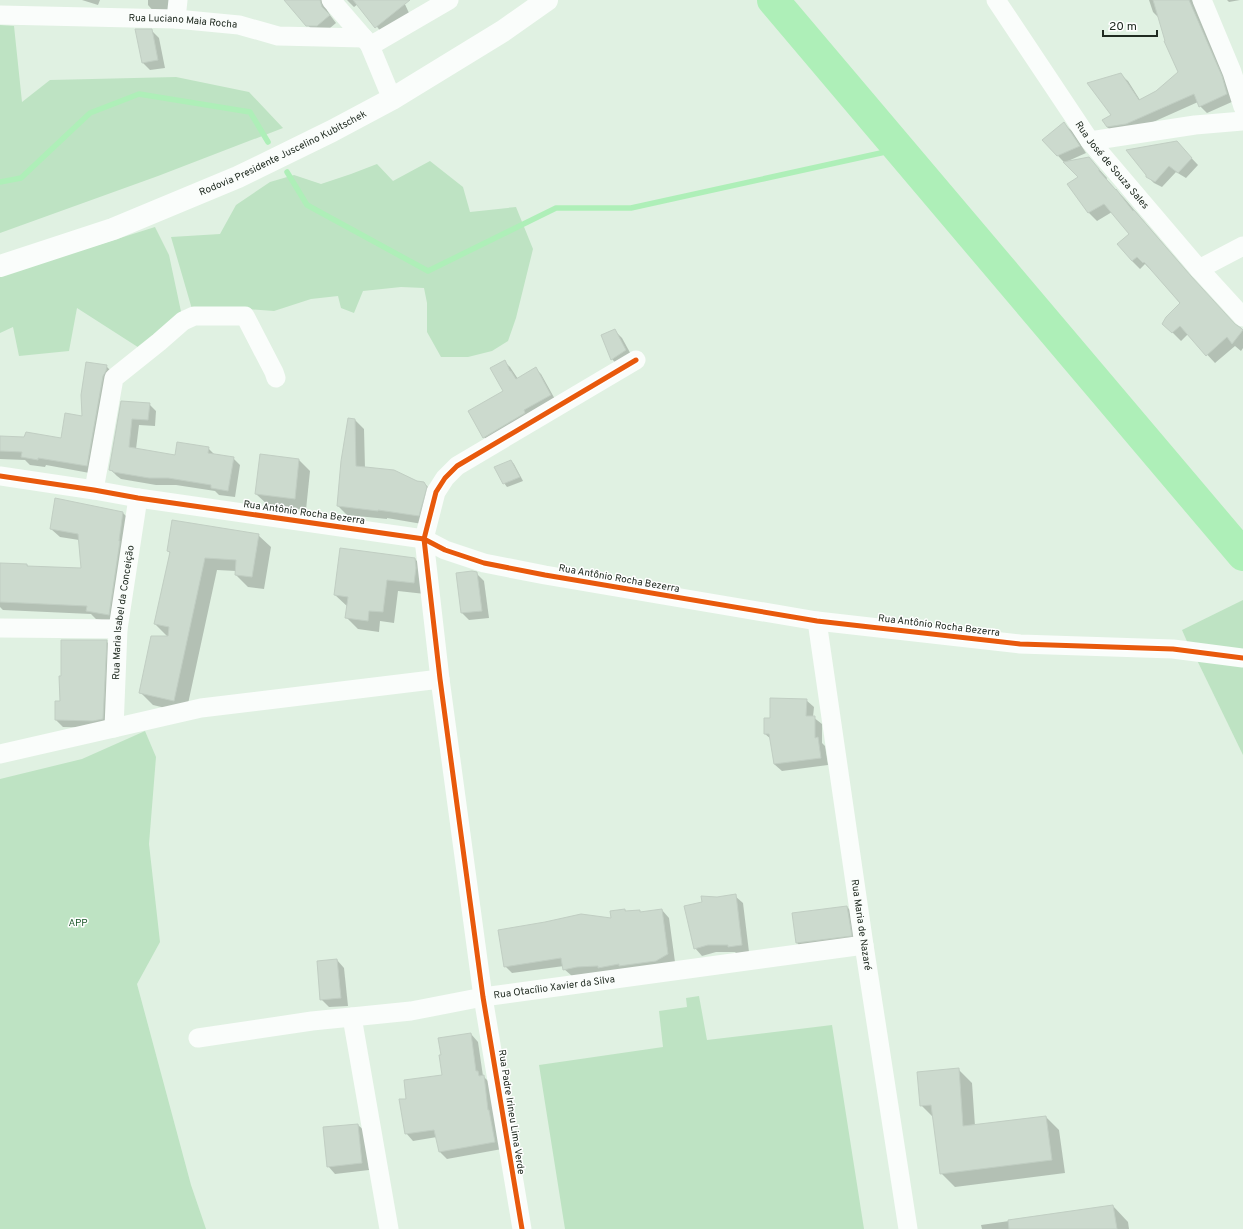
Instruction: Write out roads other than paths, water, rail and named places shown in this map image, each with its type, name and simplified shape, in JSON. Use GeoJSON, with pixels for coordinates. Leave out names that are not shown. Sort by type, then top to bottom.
{"type":"FeatureCollection","features":[{"type":"Feature","properties":{"kind":"highway","name":"Rodovia Presidente Juscelino Kubitschek"},"geometry":{"type":"LineString","coordinates":[[0,266],[113,229],[238,177],[392,100],[503,31],[547,0]]}},
{"type":"Feature","properties":{"kind":"street"},"geometry":{"type":"LineString","coordinates":[[176,19],[178,0]]}},
{"type":"Feature","properties":{"kind":"street"},"geometry":{"type":"LineString","coordinates":[[331,0],[367,42],[392,100]]}},
{"type":"Feature","properties":{"kind":"street"},"geometry":{"type":"LineString","coordinates":[[367,42],[449,0]]}},
{"type":"Feature","properties":{"kind":"street","name":"Rua José de Souza Sales"},"geometry":{"type":"LineString","coordinates":[[996,0],[1090,141],[1199,269],[1243,317]]}},
{"type":"Feature","properties":{"kind":"street"},"geometry":{"type":"LineString","coordinates":[[1202,0],[1232,72],[1243,107]]}},
{"type":"Feature","properties":{"kind":"street","name":"Rua Luciano Maia Rocha"},"geometry":{"type":"LineString","coordinates":[[0,15],[176,19],[238,25],[278,36],[367,42]]}},
{"type":"Feature","properties":{"kind":"street"},"geometry":{"type":"LineString","coordinates":[[1090,141],[1195,125],[1243,121]]}},
{"type":"Feature","properties":{"kind":"street"},"geometry":{"type":"LineString","coordinates":[[1199,269],[1243,246]]}},
{"type":"Feature","properties":{"kind":"street"},"geometry":{"type":"LineString","coordinates":[[94,490],[114,378],[183,321],[194,316],[245,316],[265,353],[276,378]]}},
{"type":"Feature","properties":{"kind":"street"},"geometry":{"type":"LineString","coordinates":[[424,539],[436,492],[445,478],[457,466],[636,360]]}},
{"type":"Feature","properties":{"kind":"street","name":"Rua Antônio Rocha Bezerra"},"geometry":{"type":"LineString","coordinates":[[0,476],[138,498],[424,539],[445,550],[484,563],[545,575],[817,621],[1020,644],[1173,650],[1243,658]]}},
{"type":"Feature","properties":{"kind":"street","name":"Rua Maria Isabel da Conceição"},"geometry":{"type":"LineString","coordinates":[[114,728],[118,629],[138,498]]}},
{"type":"Feature","properties":{"kind":"street","name":"Rua Padre Irineu Lima Verde"},"geometry":{"type":"LineString","coordinates":[[424,539],[440,679],[483,997],[522,1229]]}},
{"type":"Feature","properties":{"kind":"street","name":"Rua Maria de Nazaré"},"geometry":{"type":"LineString","coordinates":[[817,621],[864,945],[908,1229]]}},
{"type":"Feature","properties":{"kind":"street"},"geometry":{"type":"LineString","coordinates":[[0,628],[118,629]]}},
{"type":"Feature","properties":{"kind":"street"},"geometry":{"type":"LineString","coordinates":[[0,754],[201,708],[440,679]]}},
{"type":"Feature","properties":{"kind":"street","name":"Rua Otacílio Xavier da Silva"},"geometry":{"type":"LineString","coordinates":[[198,1038],[312,1021],[411,1012],[483,997],[864,945]]}},
{"type":"Feature","properties":{"kind":"street"},"geometry":{"type":"LineString","coordinates":[[352,1017],[389,1229]]}},
{"type":"Feature","properties":{"kind":"waterway"},"geometry":{"type":"LineString","coordinates":[[773,0],[1243,555]]}},
{"type":"Feature","properties":{"kind":"waterway"},"geometry":{"type":"LineString","coordinates":[[0,182],[21,178],[90,113],[139,94],[250,112],[268,142]]}},
{"type":"Feature","properties":{"kind":"waterway"},"geometry":{"type":"LineString","coordinates":[[287,172],[307,205],[428,271],[556,208],[631,208],[899,149]]}},
{"type":"Feature","properties":{"kind":"park label","name":"APP"},"geometry":{"type":"Point","coordinates":[78,923]}}]}
